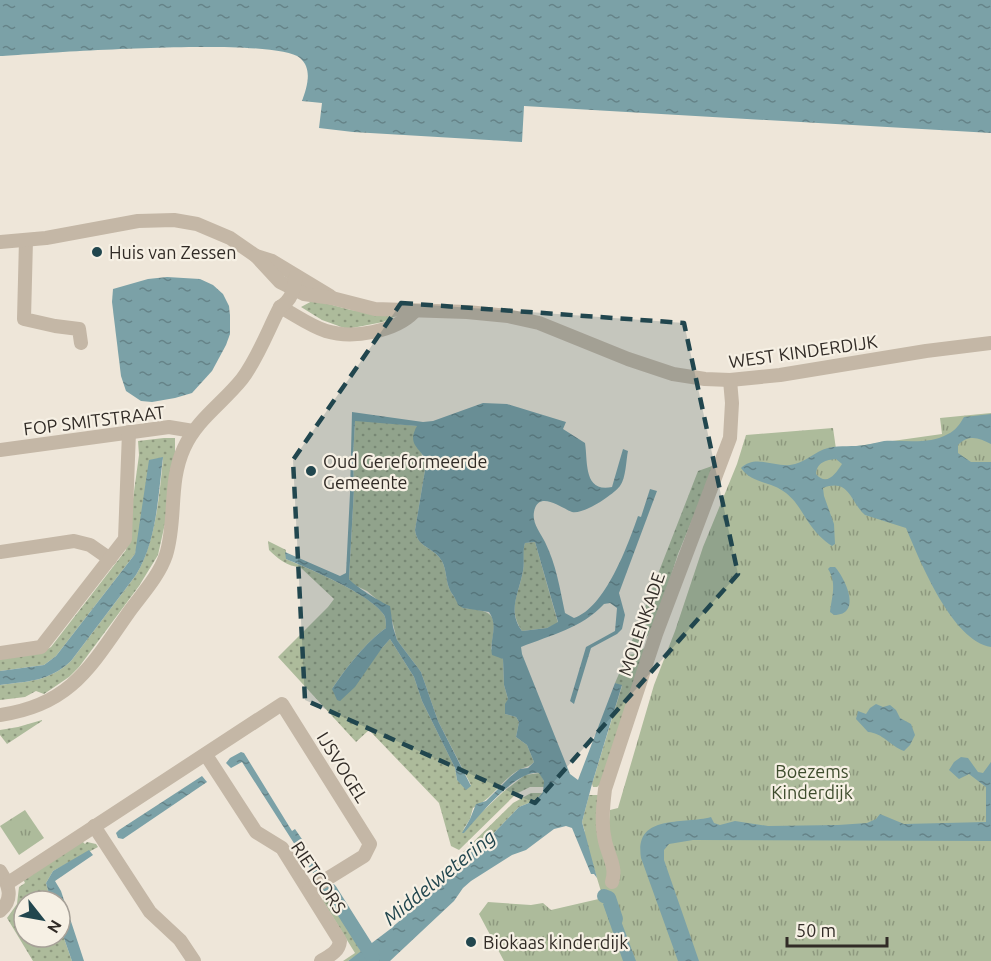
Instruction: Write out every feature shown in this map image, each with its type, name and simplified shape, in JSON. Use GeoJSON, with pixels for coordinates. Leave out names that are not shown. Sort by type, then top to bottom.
{"type":"FeatureCollection","features":[{"type":"Feature","properties":{"kind":"street","name":"WEST KINDERDIJK"},"geometry":{"type":"LineString","coordinates":[[0,242],[26,240],[138,221],[174,220],[197,224],[217,231],[256,256],[289,288],[316,297],[332,298],[375,309],[467,312],[508,316],[579,338],[628,359],[673,374],[705,380],[780,375],[926,351],[991,343]]}},
{"type":"Feature","properties":{"kind":"street"},"geometry":{"type":"LineString","coordinates":[[26,240],[24,319],[79,329],[81,343]]}},
{"type":"Feature","properties":{"kind":"street","name":"WEST KINDERDIJK"},"geometry":{"type":"LineString","coordinates":[[256,256],[300,272],[332,298]]}},
{"type":"Feature","properties":{"kind":"street"},"geometry":{"type":"LineString","coordinates":[[0,715],[21,712],[40,705],[60,695],[77,681],[91,666],[157,574],[170,537],[174,480],[178,464],[193,431],[242,378],[280,307],[278,297],[289,288],[300,272]]}},
{"type":"Feature","properties":{"kind":"street"},"geometry":{"type":"LineString","coordinates":[[280,307],[326,331],[348,333],[388,329],[405,321],[414,312]]}},
{"type":"Feature","properties":{"kind":"street","name":"MOLENKADE"},"geometry":{"type":"LineString","coordinates":[[612,882],[614,870],[604,840],[602,812],[605,789],[656,634],[730,438],[732,404],[730,380]]}},
{"type":"Feature","properties":{"kind":"street","name":"FOP SMITSTRAAT"},"geometry":{"type":"LineString","coordinates":[[0,450],[169,427],[193,431]]}},
{"type":"Feature","properties":{"kind":"street"},"geometry":{"type":"LineString","coordinates":[[0,653],[41,647],[125,539],[129,432]]}},
{"type":"Feature","properties":{"kind":"street"},"geometry":{"type":"LineString","coordinates":[[0,552],[74,541],[90,545],[110,559]]}},
{"type":"Feature","properties":{"kind":"street","name":"IJSVOGEL"},"geometry":{"type":"LineString","coordinates":[[206,755],[282,704],[370,844],[364,856],[309,891]]}},
{"type":"Feature","properties":{"kind":"street"},"geometry":{"type":"LineString","coordinates":[[0,910],[8,901],[4,877],[94,826],[206,755]]}},
{"type":"Feature","properties":{"kind":"street","name":"RIETGORS"},"geometry":{"type":"LineString","coordinates":[[206,755],[256,832],[282,849],[340,941],[335,952],[321,961]]}},
{"type":"Feature","properties":{"kind":"street"},"geometry":{"type":"LineString","coordinates":[[94,826],[150,912],[180,939],[194,961]]}},
{"type":"Feature","properties":{"kind":"highlighted area"},"geometry":{"type":"Polygon","coordinates":[[[401,303],[684,323],[738,574],[535,803],[305,700],[293,460],[401,303]]]}},
{"type":"Feature","properties":{"kind":"green space"},"geometry":{"type":"Polygon","coordinates":[[[314,300],[351,310],[398,315],[383,322],[347,329],[322,320],[301,307],[314,300]]]}},
{"type":"Feature","properties":{"kind":"green space","name":"Boezems Kinderdijk"},"geometry":{"type":"Polygon","coordinates":[[[991,413],[991,961],[504,961],[479,914],[488,902],[531,905],[543,903],[551,910],[603,898],[583,832],[609,822],[610,810],[618,808],[654,685],[746,435],[833,428],[836,449],[942,434],[940,418],[991,413]]]}},
{"type":"Feature","properties":{"kind":"green space"},"geometry":{"type":"Polygon","coordinates":[[[355,420],[418,426],[422,456],[426,464],[416,535],[421,543],[442,561],[449,588],[463,608],[483,611],[492,617],[494,629],[491,649],[503,659],[504,685],[508,699],[505,714],[516,717],[519,722],[516,737],[527,745],[534,762],[511,775],[485,800],[473,808],[470,819],[463,830],[503,792],[525,775],[540,773],[544,781],[544,787],[530,787],[516,794],[459,850],[451,846],[439,803],[369,730],[356,742],[278,657],[334,599],[300,567],[287,564],[269,550],[268,541],[286,550],[286,559],[353,591],[377,607],[385,616],[386,628],[371,640],[332,689],[390,639],[414,677],[422,701],[455,768],[457,780],[471,785],[438,721],[421,672],[397,640],[391,616],[381,603],[367,591],[352,584],[349,579],[355,420]]]}},
{"type":"Feature","properties":{"kind":"green space"},"geometry":{"type":"Polygon","coordinates":[[[175,438],[171,496],[158,555],[139,586],[79,667],[69,677],[44,694],[36,691],[25,697],[0,700],[0,685],[46,677],[71,661],[136,575],[152,534],[163,457],[135,554],[56,656],[44,665],[0,671],[0,659],[40,653],[51,647],[126,550],[139,455],[138,441],[175,438]]]}},
{"type":"Feature","properties":{"kind":"green space"},"geometry":{"type":"Polygon","coordinates":[[[715,465],[678,554],[654,629],[634,647],[630,646],[698,471],[715,465]]]}},
{"type":"Feature","properties":{"kind":"green space"},"geometry":{"type":"Polygon","coordinates":[[[535,542],[558,623],[547,628],[522,631],[515,615],[515,601],[523,571],[525,543],[535,542]]]}},
{"type":"Feature","properties":{"kind":"green space"},"geometry":{"type":"Polygon","coordinates":[[[649,645],[603,782],[593,787],[622,686],[615,683],[627,655],[635,654],[649,645]]]}},
{"type":"Feature","properties":{"kind":"green space"},"geometry":{"type":"Polygon","coordinates":[[[42,720],[7,744],[0,735],[0,730],[42,720]]]}},
{"type":"Feature","properties":{"kind":"green space"},"geometry":{"type":"Polygon","coordinates":[[[531,793],[542,793],[536,800],[519,807],[491,836],[467,856],[458,870],[459,856],[513,803],[531,793]]]}},
{"type":"Feature","properties":{"kind":"green space"},"geometry":{"type":"Polygon","coordinates":[[[589,795],[599,795],[600,885],[582,822],[589,795]]]}},
{"type":"Feature","properties":{"kind":"green space"},"geometry":{"type":"Polygon","coordinates":[[[25,810],[44,838],[19,855],[0,826],[25,810]]]}},
{"type":"Feature","properties":{"kind":"green space"},"geometry":{"type":"Polygon","coordinates":[[[82,841],[85,844],[87,842],[96,844],[98,847],[53,871],[46,883],[48,889],[19,889],[25,883],[23,879],[82,841]]]}},
{"type":"Feature","properties":{"kind":"green space"},"geometry":{"type":"Polygon","coordinates":[[[328,891],[361,952],[348,961],[343,961],[355,953],[323,901],[324,894],[328,891]]]}},
{"type":"Feature","properties":{"kind":"green space"},"geometry":{"type":"Polygon","coordinates":[[[12,911],[12,926],[7,918],[12,911]]]}},
{"type":"Feature","properties":{"kind":"green space"},"geometry":{"type":"Polygon","coordinates":[[[26,949],[68,949],[72,961],[33,961],[26,949]]]}},
{"type":"Feature","properties":{"kind":"water"},"geometry":{"type":"Polygon","coordinates":[[[0,0],[991,0],[991,133],[524,106],[522,142],[319,128],[322,103],[302,101],[308,73],[300,58],[281,51],[205,47],[0,56],[0,0]]]}},
{"type":"Feature","properties":{"kind":"water"},"geometry":{"type":"Polygon","coordinates":[[[167,277],[200,279],[213,285],[223,294],[229,306],[230,334],[212,371],[192,393],[152,402],[141,401],[126,391],[121,376],[112,302],[113,289],[148,279],[167,277]]]}},
{"type":"Feature","properties":{"kind":"water"},"geometry":{"type":"Polygon","coordinates":[[[483,403],[507,404],[566,422],[563,429],[585,443],[589,474],[596,485],[603,488],[612,487],[623,449],[628,451],[622,483],[605,499],[577,512],[551,502],[540,502],[536,505],[535,524],[549,550],[565,613],[574,618],[596,602],[605,589],[622,558],[638,516],[641,517],[650,489],[657,491],[619,593],[625,615],[622,629],[591,648],[574,704],[570,701],[586,647],[615,631],[617,608],[610,603],[604,604],[576,625],[521,647],[570,774],[578,780],[615,683],[622,685],[582,822],[597,878],[591,874],[572,828],[566,826],[554,829],[526,850],[512,855],[471,881],[454,901],[390,961],[348,961],[389,930],[458,870],[467,856],[491,836],[519,807],[536,800],[543,792],[544,781],[539,773],[519,779],[498,796],[462,833],[476,804],[486,801],[510,777],[520,769],[528,768],[534,762],[527,745],[516,737],[519,722],[516,717],[505,714],[505,704],[508,699],[504,685],[503,659],[492,655],[494,628],[492,617],[489,612],[463,608],[458,605],[449,588],[442,561],[421,543],[416,535],[426,464],[413,439],[417,426],[355,421],[349,579],[368,594],[390,606],[397,640],[421,672],[438,721],[471,786],[466,790],[457,780],[455,768],[422,701],[414,677],[390,639],[355,687],[340,701],[337,700],[332,689],[371,640],[386,628],[385,616],[377,607],[354,591],[286,559],[285,552],[340,576],[346,573],[352,412],[423,422],[433,421],[483,403]],[[535,542],[525,543],[523,571],[515,609],[518,624],[522,631],[547,628],[558,622],[535,542]]]}},
{"type":"Feature","properties":{"kind":"water"},"geometry":{"type":"Polygon","coordinates":[[[991,414],[991,444],[978,439],[966,439],[958,445],[958,453],[971,462],[991,462],[991,647],[977,642],[963,631],[951,615],[929,579],[906,528],[865,515],[848,493],[839,486],[823,488],[834,524],[835,544],[832,546],[817,533],[786,493],[756,480],[741,468],[758,461],[784,465],[795,464],[833,447],[860,446],[884,441],[933,440],[953,431],[964,417],[991,414]],[[836,459],[826,461],[820,464],[816,474],[820,478],[827,479],[834,475],[842,464],[836,459]]]}},
{"type":"Feature","properties":{"kind":"water"},"geometry":{"type":"Polygon","coordinates":[[[163,457],[152,533],[143,562],[136,575],[71,661],[63,668],[46,677],[0,685],[0,671],[44,665],[56,656],[135,554],[149,460],[163,457]]]}},
{"type":"Feature","properties":{"kind":"water"},"geometry":{"type":"Polygon","coordinates":[[[835,567],[843,579],[850,603],[848,609],[843,613],[834,615],[830,612],[833,590],[828,569],[835,567]]]}},
{"type":"Feature","properties":{"kind":"water"},"geometry":{"type":"Polygon","coordinates":[[[876,704],[883,707],[890,705],[900,718],[911,724],[915,735],[904,751],[878,735],[868,732],[856,719],[858,711],[866,714],[876,704]]]}},
{"type":"Feature","properties":{"kind":"water"},"geometry":{"type":"Polygon","coordinates":[[[241,752],[244,753],[292,831],[295,829],[306,845],[304,847],[319,871],[313,873],[242,762],[231,768],[226,763],[241,752]]]}},
{"type":"Feature","properties":{"kind":"water"},"geometry":{"type":"Polygon","coordinates":[[[961,757],[968,758],[978,772],[983,773],[991,762],[991,841],[693,840],[669,844],[664,850],[664,860],[699,961],[678,961],[641,858],[641,844],[645,834],[653,827],[711,817],[714,823],[720,825],[735,821],[768,826],[838,825],[867,823],[876,819],[880,814],[904,824],[986,822],[986,787],[969,774],[959,779],[949,770],[961,757]]]}},
{"type":"Feature","properties":{"kind":"water"},"geometry":{"type":"Polygon","coordinates":[[[202,776],[207,782],[123,839],[118,838],[116,833],[119,830],[202,776]]]}},
{"type":"Feature","properties":{"kind":"water"},"geometry":{"type":"Polygon","coordinates":[[[89,850],[93,855],[55,881],[60,889],[48,889],[46,883],[53,871],[89,850]]]}},
{"type":"Feature","properties":{"kind":"water"},"geometry":{"type":"Polygon","coordinates":[[[614,902],[636,961],[623,961],[603,904],[614,902]]]}},
{"type":"Feature","properties":{"kind":"water"},"geometry":{"type":"Polygon","coordinates":[[[72,924],[84,961],[72,961],[68,949],[72,949],[72,924]]]}},
{"type":"Feature","properties":{"kind":"waterway"},"geometry":{"type":"LineString","coordinates":[[330,890],[373,958]]}},
{"type":"Feature","properties":{"kind":"waterway"},"geometry":{"type":"LineString","coordinates":[[604,896],[609,898],[616,919]]}},
{"type":"Feature","properties":{"kind":"place","name":"Huis van Zessen"},"geometry":{"type":"Point","coordinates":[97,252]}},
{"type":"Feature","properties":{"kind":"place","name":"Oud Gereformeerde Gemeente"},"geometry":{"type":"Point","coordinates":[311,471]}},
{"type":"Feature","properties":{"kind":"place","name":"Biokaas kinderdijk"},"geometry":{"type":"Point","coordinates":[471,942]}},
{"type":"Feature","properties":{"kind":"water label","name":"Middelwetering"},"geometry":{"type":"Point","coordinates":[439,877]}}]}
